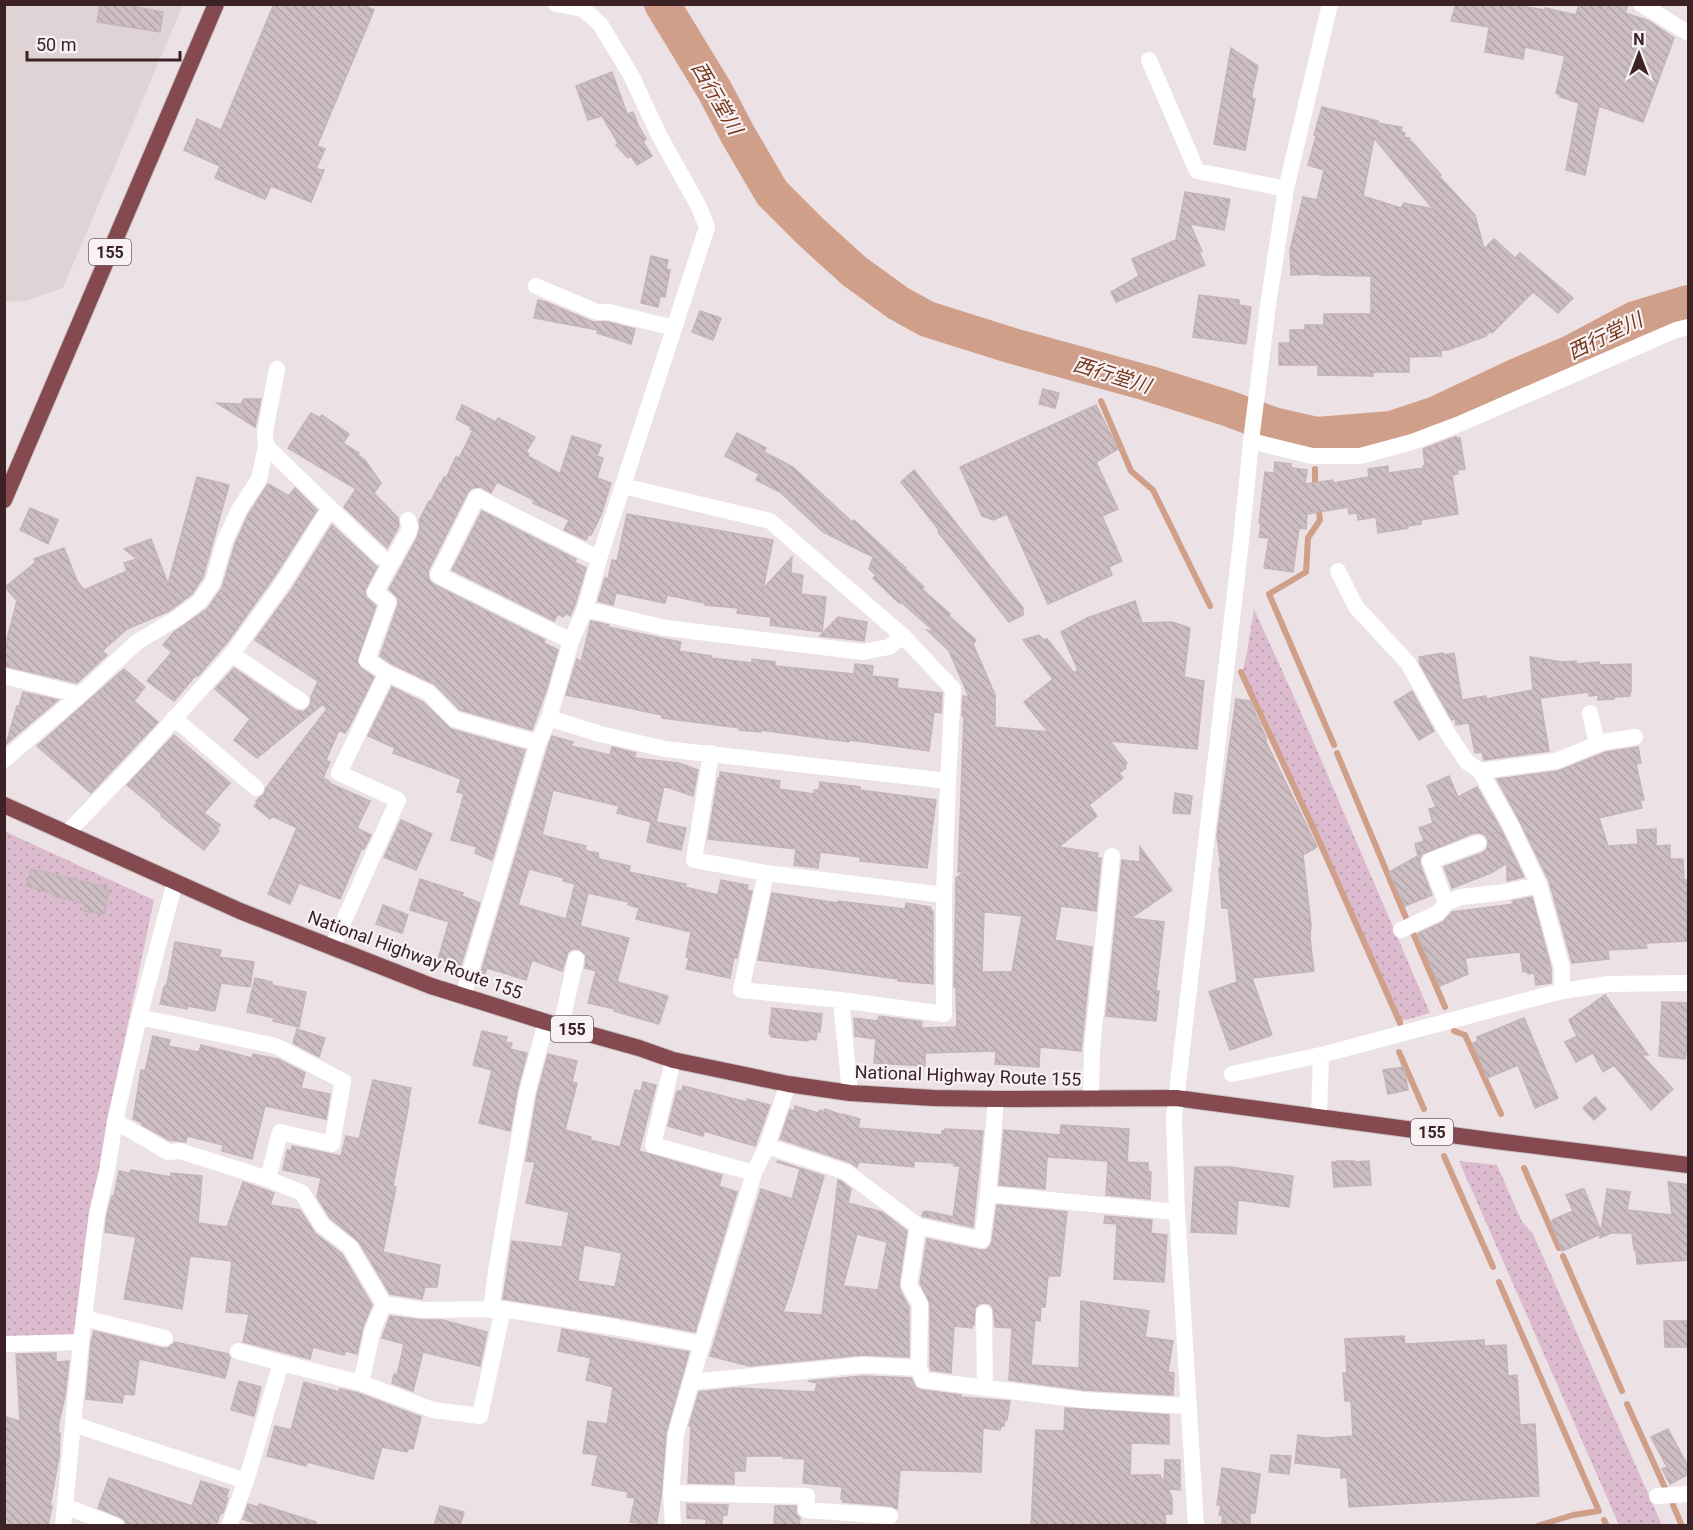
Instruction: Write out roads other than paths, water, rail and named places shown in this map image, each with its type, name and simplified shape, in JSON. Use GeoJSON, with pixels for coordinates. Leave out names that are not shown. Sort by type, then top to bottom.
{"type":"FeatureCollection","features":[{"type":"Feature","properties":{"kind":"highway","name":"155"},"geometry":{"type":"LineString","coordinates":[[4,500],[216,4]]}},
{"type":"Feature","properties":{"kind":"highway","name":"National Highway Route 155"},"geometry":{"type":"LineString","coordinates":[[4,805],[240,911],[431,986],[673,1060],[788,1084],[850,1093],[996,1100],[1176,1098],[1689,1165]]}},
{"type":"Feature","properties":{"kind":"street"},"geometry":{"type":"LineString","coordinates":[[463,996],[538,743],[549,718],[572,641],[585,609],[599,559],[707,227],[631,75],[600,24],[582,7],[556,4]]}},
{"type":"Feature","properties":{"kind":"street"},"geometry":{"type":"LineString","coordinates":[[1196,1526],[1177,1212],[1174,1118],[1268,305],[1286,189],[1330,4]]}},
{"type":"Feature","properties":{"kind":"street"},"geometry":{"type":"LineString","coordinates":[[1641,4],[1689,33]]}},
{"type":"Feature","properties":{"kind":"street"},"geometry":{"type":"LineString","coordinates":[[1149,60],[1197,171],[1286,189]]}},
{"type":"Feature","properties":{"kind":"street"},"geometry":{"type":"LineString","coordinates":[[536,286],[597,312],[609,312],[674,328]]}},
{"type":"Feature","properties":{"kind":"street"},"geometry":{"type":"LineString","coordinates":[[1251,437],[1312,456],[1360,456],[1412,442],[1457,425],[1676,330],[1689,327]]}},
{"type":"Feature","properties":{"kind":"street"},"geometry":{"type":"LineString","coordinates":[[4,760],[80,695],[137,642],[200,602],[213,582],[225,540],[239,510],[259,478],[277,369]]}},
{"type":"Feature","properties":{"kind":"street"},"geometry":{"type":"LineString","coordinates":[[266,446],[381,557]]}},
{"type":"Feature","properties":{"kind":"street"},"geometry":{"type":"LineString","coordinates":[[623,486],[770,521],[903,636],[953,689],[944,895],[944,1014],[841,1000],[741,990],[766,873]]}},
{"type":"Feature","properties":{"kind":"street"},"geometry":{"type":"LineString","coordinates":[[572,641],[438,575],[477,497],[599,559]]}},
{"type":"Feature","properties":{"kind":"street"},"geometry":{"type":"LineString","coordinates":[[67,834],[232,654],[283,583],[330,508]]}},
{"type":"Feature","properties":{"kind":"street"},"geometry":{"type":"LineString","coordinates":[[408,520],[410,526],[408,533],[375,592],[388,602],[367,660],[387,673],[429,693],[454,719],[538,743]]}},
{"type":"Feature","properties":{"kind":"street"},"geometry":{"type":"LineString","coordinates":[[1338,571],[1356,607],[1408,663],[1454,743],[1467,762],[1480,771],[1511,826],[1539,885],[1562,968],[1562,992]]}},
{"type":"Feature","properties":{"kind":"street"},"geometry":{"type":"LineString","coordinates":[[585,609],[666,628],[863,652],[889,647],[903,636]]}},
{"type":"Feature","properties":{"kind":"street"},"geometry":{"type":"LineString","coordinates":[[232,654],[301,701]]}},
{"type":"Feature","properties":{"kind":"street"},"geometry":{"type":"LineString","coordinates":[[332,947],[398,800],[339,773],[387,673]]}},
{"type":"Feature","properties":{"kind":"street"},"geometry":{"type":"LineString","coordinates":[[4,675],[80,695]]}},
{"type":"Feature","properties":{"kind":"street"},"geometry":{"type":"LineString","coordinates":[[1590,712],[1597,744]]}},
{"type":"Feature","properties":{"kind":"street"},"geometry":{"type":"LineString","coordinates":[[174,718],[256,788]]}},
{"type":"Feature","properties":{"kind":"street"},"geometry":{"type":"LineString","coordinates":[[549,718],[600,734],[665,749],[948,781]]}},
{"type":"Feature","properties":{"kind":"street"},"geometry":{"type":"LineString","coordinates":[[1480,771],[1556,761],[1597,744],[1635,737]]}},
{"type":"Feature","properties":{"kind":"street"},"geometry":{"type":"LineString","coordinates":[[711,753],[694,860],[766,873],[944,895]]}},
{"type":"Feature","properties":{"kind":"street"},"geometry":{"type":"LineString","coordinates":[[1446,903],[1430,861],[1478,843]]}},
{"type":"Feature","properties":{"kind":"street"},"geometry":{"type":"LineString","coordinates":[[1091,1099],[1092,1049],[1112,856]]}},
{"type":"Feature","properties":{"kind":"street"},"geometry":{"type":"LineString","coordinates":[[63,1526],[81,1342],[97,1213],[139,1017],[175,882]]}},
{"type":"Feature","properties":{"kind":"street"},"geometry":{"type":"LineString","coordinates":[[1401,930],[1438,913],[1446,903],[1461,897],[1539,885]]}},
{"type":"Feature","properties":{"kind":"street"},"geometry":{"type":"LineString","coordinates":[[238,1351],[362,1383],[432,1410],[480,1416],[497,1310],[497,1265],[528,1093],[576,959]]}},
{"type":"Feature","properties":{"kind":"street"},"geometry":{"type":"LineString","coordinates":[[1232,1074],[1321,1055],[1562,992],[1608,984],[1689,983]]}},
{"type":"Feature","properties":{"kind":"street"},"geometry":{"type":"LineString","coordinates":[[841,1000],[850,1093]]}},
{"type":"Feature","properties":{"kind":"street"},"geometry":{"type":"LineString","coordinates":[[139,1017],[276,1046],[343,1081],[332,1144],[280,1132],[268,1179]]}},
{"type":"Feature","properties":{"kind":"street"},"geometry":{"type":"LineString","coordinates":[[1319,1117],[1321,1055]]}},
{"type":"Feature","properties":{"kind":"street"},"geometry":{"type":"LineString","coordinates":[[673,1060],[653,1145],[754,1173]]}},
{"type":"Feature","properties":{"kind":"street"},"geometry":{"type":"LineString","coordinates":[[673,1526],[672,1493],[676,1434],[754,1173],[767,1146],[788,1084]]}},
{"type":"Feature","properties":{"kind":"street"},"geometry":{"type":"LineString","coordinates":[[767,1146],[846,1172],[918,1226],[982,1240],[996,1100]]}},
{"type":"Feature","properties":{"kind":"street"},"geometry":{"type":"LineString","coordinates":[[115,1121],[168,1152],[180,1151],[268,1179],[302,1193],[322,1225],[350,1246],[384,1304]]}},
{"type":"Feature","properties":{"kind":"street"},"geometry":{"type":"LineString","coordinates":[[988,1194],[1177,1212]]}},
{"type":"Feature","properties":{"kind":"street"},"geometry":{"type":"LineString","coordinates":[[918,1226],[909,1285],[920,1304],[919,1368],[923,1380],[1083,1400],[1189,1406]]}},
{"type":"Feature","properties":{"kind":"street"},"geometry":{"type":"LineString","coordinates":[[384,1304],[423,1310],[497,1310],[614,1327],[702,1344]]}},
{"type":"Feature","properties":{"kind":"street"},"geometry":{"type":"LineString","coordinates":[[362,1383],[374,1329],[384,1304]]}},
{"type":"Feature","properties":{"kind":"street"},"geometry":{"type":"LineString","coordinates":[[984,1313],[985,1388]]}},
{"type":"Feature","properties":{"kind":"street"},"geometry":{"type":"LineString","coordinates":[[84,1318],[165,1338]]}},
{"type":"Feature","properties":{"kind":"street"},"geometry":{"type":"LineString","coordinates":[[4,1344],[81,1342]]}},
{"type":"Feature","properties":{"kind":"street"},"geometry":{"type":"LineString","coordinates":[[229,1526],[246,1481],[281,1363]]}},
{"type":"Feature","properties":{"kind":"street"},"geometry":{"type":"LineString","coordinates":[[691,1382],[863,1365],[919,1368]]}},
{"type":"Feature","properties":{"kind":"street"},"geometry":{"type":"LineString","coordinates":[[74,1424],[246,1481]]}},
{"type":"Feature","properties":{"kind":"street"},"geometry":{"type":"LineString","coordinates":[[672,1493],[807,1496],[806,1510],[890,1516]]}},
{"type":"Feature","properties":{"kind":"street"},"geometry":{"type":"LineString","coordinates":[[1657,1496],[1689,1494]]}},
{"type":"Feature","properties":{"kind":"street"},"geometry":{"type":"LineString","coordinates":[[64,1506],[116,1526]]}},
{"type":"Feature","properties":{"kind":"waterway","name":"西行堂川"},"geometry":{"type":"LineString","coordinates":[[662,4],[715,91],[772,193],[854,271],[898,303],[927,319],[1013,346],[1147,383],[1273,425],[1317,435],[1391,429],[1436,414],[1573,352],[1635,319],[1688,303]]}},
{"type":"Feature","properties":{"kind":"waterway"},"geometry":{"type":"LineString","coordinates":[[1101,401],[1131,471],[1153,490],[1210,606]]}},
{"type":"Feature","properties":{"kind":"waterway"},"geometry":{"type":"LineString","coordinates":[[1315,469],[1315,489]]}},
{"type":"Feature","properties":{"kind":"waterway"},"geometry":{"type":"LineString","coordinates":[[1318,505],[1320,520],[1308,538],[1306,572],[1269,594],[1334,745]]}},
{"type":"Feature","properties":{"kind":"waterway"},"geometry":{"type":"LineString","coordinates":[[1241,672],[1400,1023]]}},
{"type":"Feature","properties":{"kind":"waterway"},"geometry":{"type":"LineString","coordinates":[[1337,753],[1406,918]]}},
{"type":"Feature","properties":{"kind":"waterway"},"geometry":{"type":"LineString","coordinates":[[1413,933],[1445,1007]]}},
{"type":"Feature","properties":{"kind":"waterway"},"geometry":{"type":"LineString","coordinates":[[1454,1031],[1465,1035],[1501,1114]]}},
{"type":"Feature","properties":{"kind":"waterway"},"geometry":{"type":"LineString","coordinates":[[1399,1052],[1424,1109]]}},
{"type":"Feature","properties":{"kind":"waterway"},"geometry":{"type":"LineString","coordinates":[[1444,1156],[1493,1267]]}},
{"type":"Feature","properties":{"kind":"waterway"},"geometry":{"type":"LineString","coordinates":[[1524,1168],[1559,1248]]}},
{"type":"Feature","properties":{"kind":"waterway"},"geometry":{"type":"LineString","coordinates":[[1563,1256],[1622,1391]]}},
{"type":"Feature","properties":{"kind":"waterway"},"geometry":{"type":"LineString","coordinates":[[1499,1282],[1598,1509]]}},
{"type":"Feature","properties":{"kind":"waterway"},"geometry":{"type":"LineString","coordinates":[[1627,1404],[1665,1488]]}},
{"type":"Feature","properties":{"kind":"waterway"},"geometry":{"type":"LineString","coordinates":[[1673,1505],[1682,1526]]}},
{"type":"Feature","properties":{"kind":"waterway"},"geometry":{"type":"LineString","coordinates":[[1537,1526],[1573,1515],[1599,1511]]}},
{"type":"Feature","properties":{"kind":"waterway"},"geometry":{"type":"LineString","coordinates":[[1604,1520],[1607,1526]]}}]}
